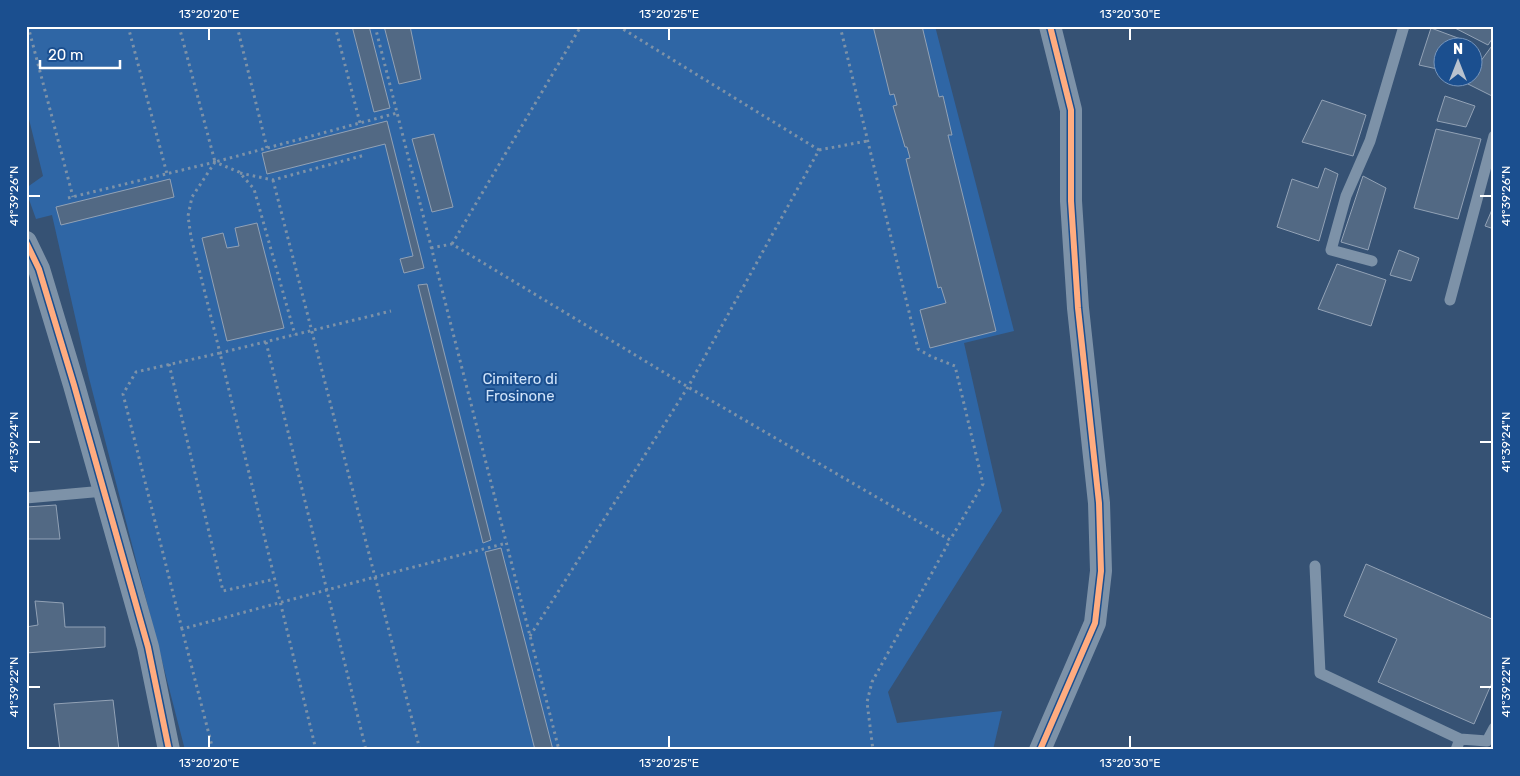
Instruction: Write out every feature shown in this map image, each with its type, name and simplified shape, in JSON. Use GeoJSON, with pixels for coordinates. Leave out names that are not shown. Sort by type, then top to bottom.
{"type":"FeatureCollection","features":[{"type":"Feature","properties":{"kind":"street"},"geometry":{"type":"LineString","coordinates":[[1040,750],[1095,624],[1101,571],[1099,503],[1078,308],[1071,201],[1071,110],[1050,26]]}},
{"type":"Feature","properties":{"kind":"street"},"geometry":{"type":"LineString","coordinates":[[26,242],[39,269],[148,647],[169,750]]}},
{"type":"Feature","properties":{"kind":"lane"},"geometry":{"type":"LineString","coordinates":[[1372,261],[1332,250],[1346,196],[1370,141],[1404,26]]}},
{"type":"Feature","properties":{"kind":"lane"},"geometry":{"type":"LineString","coordinates":[[1450,300],[1494,136]]}},
{"type":"Feature","properties":{"kind":"lane"},"geometry":{"type":"LineString","coordinates":[[26,498],[104,491]]}},
{"type":"Feature","properties":{"kind":"lane"},"geometry":{"type":"LineString","coordinates":[[1315,566],[1320,674],[1458,744],[1487,741],[1494,728]]}},
{"type":"Feature","properties":{"kind":"path"},"geometry":{"type":"LineString","coordinates":[[28,26],[73,196]]}},
{"type":"Feature","properties":{"kind":"path"},"geometry":{"type":"LineString","coordinates":[[128,26],[167,174]]}},
{"type":"Feature","properties":{"kind":"path"},"geometry":{"type":"LineString","coordinates":[[179,26],[215,162],[192,197],[188,216],[191,237],[316,750]]}},
{"type":"Feature","properties":{"kind":"path"},"geometry":{"type":"LineString","coordinates":[[237,26],[267,148]]}},
{"type":"Feature","properties":{"kind":"path"},"geometry":{"type":"LineString","coordinates":[[335,26],[360,123]]}},
{"type":"Feature","properties":{"kind":"path"},"geometry":{"type":"LineString","coordinates":[[375,26],[559,750]]}},
{"type":"Feature","properties":{"kind":"path"},"geometry":{"type":"LineString","coordinates":[[452,244],[580,26]]}},
{"type":"Feature","properties":{"kind":"path"},"geometry":{"type":"LineString","coordinates":[[618,26],[819,150],[867,141]]}},
{"type":"Feature","properties":{"kind":"path"},"geometry":{"type":"LineString","coordinates":[[840,26],[918,349],[955,366],[983,484],[872,682],[867,702],[873,750]]}},
{"type":"Feature","properties":{"kind":"path"},"geometry":{"type":"LineString","coordinates":[[68,198],[215,162],[397,112]]}},
{"type":"Feature","properties":{"kind":"path"},"geometry":{"type":"LineString","coordinates":[[530,636],[688,388],[819,150]]}},
{"type":"Feature","properties":{"kind":"path"},"geometry":{"type":"LineString","coordinates":[[215,162],[239,172],[273,180],[365,154]]}},
{"type":"Feature","properties":{"kind":"path"},"geometry":{"type":"LineString","coordinates":[[239,172],[254,189],[295,335]]}},
{"type":"Feature","properties":{"kind":"path"},"geometry":{"type":"LineString","coordinates":[[273,180],[310,331],[420,750]]}},
{"type":"Feature","properties":{"kind":"path"},"geometry":{"type":"LineString","coordinates":[[432,248],[452,244],[688,388],[950,540]]}},
{"type":"Feature","properties":{"kind":"path"},"geometry":{"type":"LineString","coordinates":[[213,750],[147,497],[123,394],[136,372],[391,311]]}},
{"type":"Feature","properties":{"kind":"path"},"geometry":{"type":"LineString","coordinates":[[266,342],[366,750]]}},
{"type":"Feature","properties":{"kind":"path"},"geometry":{"type":"LineString","coordinates":[[169,364],[223,591],[275,579]]}},
{"type":"Feature","properties":{"kind":"path"},"geometry":{"type":"LineString","coordinates":[[182,629],[280,601],[507,544]]}},
{"type":"Feature","properties":{"kind":"green space","name":"Cimitero di Frosinone"},"geometry":{"type":"Polygon","coordinates":[[[26,26],[935,26],[1014,331],[964,343],[1002,511],[888,692],[897,723],[1002,711],[993,750],[185,750],[89,378],[52,215],[36,219],[26,191],[26,188],[43,176],[26,107],[26,26]]]}},
{"type":"Feature","properties":{"kind":"building"},"geometry":{"type":"Polygon","coordinates":[[[352,26],[369,26],[390,108],[374,112],[352,26]]]}},
{"type":"Feature","properties":{"kind":"building"},"geometry":{"type":"Polygon","coordinates":[[[384,26],[410,26],[421,79],[399,84],[384,26]]]}},
{"type":"Feature","properties":{"kind":"building"},"geometry":{"type":"Polygon","coordinates":[[[873,26],[922,26],[939,97],[943,96],[952,135],[948,135],[996,331],[930,348],[920,310],[946,303],[941,287],[938,288],[906,159],[910,158],[893,106],[897,105],[894,94],[890,95],[873,26]]]}},
{"type":"Feature","properties":{"kind":"building"},"geometry":{"type":"Polygon","coordinates":[[[1451,26],[1494,26],[1494,36],[1488,45],[1482,42],[1482,38],[1474,38],[1451,26]]]}},
{"type":"Feature","properties":{"kind":"building"},"geometry":{"type":"Polygon","coordinates":[[[1431,28],[1458,38],[1432,38],[1432,68],[1419,65],[1431,28]]]}},
{"type":"Feature","properties":{"kind":"building"},"geometry":{"type":"Polygon","coordinates":[[[1494,43],[1494,97],[1476,88],[1482,88],[1482,59],[1494,43]]]}},
{"type":"Feature","properties":{"kind":"building"},"geometry":{"type":"Polygon","coordinates":[[[1445,96],[1475,106],[1466,127],[1437,121],[1445,96]]]}},
{"type":"Feature","properties":{"kind":"building"},"geometry":{"type":"Polygon","coordinates":[[[1322,100],[1366,115],[1353,156],[1302,142],[1322,100]]]}},
{"type":"Feature","properties":{"kind":"building"},"geometry":{"type":"Polygon","coordinates":[[[387,121],[424,268],[404,273],[400,259],[413,256],[385,144],[267,174],[262,153],[387,121]]]}},
{"type":"Feature","properties":{"kind":"building"},"geometry":{"type":"Polygon","coordinates":[[[1436,129],[1481,139],[1458,219],[1414,208],[1436,129]]]}},
{"type":"Feature","properties":{"kind":"building"},"geometry":{"type":"Polygon","coordinates":[[[434,134],[453,207],[432,212],[412,139],[434,134]]]}},
{"type":"Feature","properties":{"kind":"building"},"geometry":{"type":"Polygon","coordinates":[[[1325,168],[1338,174],[1319,241],[1277,227],[1292,179],[1318,188],[1325,168]]]}},
{"type":"Feature","properties":{"kind":"building"},"geometry":{"type":"Polygon","coordinates":[[[1363,176],[1386,188],[1368,250],[1341,242],[1363,176]]]}},
{"type":"Feature","properties":{"kind":"building"},"geometry":{"type":"Polygon","coordinates":[[[170,179],[174,197],[61,225],[56,207],[170,179]]]}},
{"type":"Feature","properties":{"kind":"building"},"geometry":{"type":"Polygon","coordinates":[[[1494,205],[1494,229],[1485,226],[1494,205]]]}},
{"type":"Feature","properties":{"kind":"building"},"geometry":{"type":"Polygon","coordinates":[[[257,223],[284,328],[227,341],[202,238],[223,233],[227,248],[239,246],[235,228],[257,223]]]}},
{"type":"Feature","properties":{"kind":"building"},"geometry":{"type":"Polygon","coordinates":[[[1399,250],[1419,258],[1411,281],[1390,275],[1399,250]]]}},
{"type":"Feature","properties":{"kind":"building"},"geometry":{"type":"Polygon","coordinates":[[[1337,264],[1386,280],[1371,326],[1318,309],[1337,264]]]}},
{"type":"Feature","properties":{"kind":"building"},"geometry":{"type":"Polygon","coordinates":[[[427,284],[491,540],[483,543],[418,285],[427,284]]]}},
{"type":"Feature","properties":{"kind":"building"},"geometry":{"type":"Polygon","coordinates":[[[56,505],[60,539],[26,539],[26,507],[56,505]]]}},
{"type":"Feature","properties":{"kind":"building"},"geometry":{"type":"Polygon","coordinates":[[[501,548],[553,750],[535,750],[485,552],[501,548]]]}},
{"type":"Feature","properties":{"kind":"building"},"geometry":{"type":"Polygon","coordinates":[[[1366,564],[1494,620],[1494,678],[1474,724],[1378,682],[1397,639],[1344,616],[1366,564]]]}},
{"type":"Feature","properties":{"kind":"building"},"geometry":{"type":"Polygon","coordinates":[[[35,601],[63,603],[65,627],[105,627],[105,647],[26,653],[26,627],[38,625],[35,601]]]}},
{"type":"Feature","properties":{"kind":"building"},"geometry":{"type":"Polygon","coordinates":[[[113,700],[119,750],[60,750],[54,704],[113,700]]]}},
{"type":"Feature","properties":{"kind":"cycle path"},"geometry":{"type":"LineString","coordinates":[[1040,750],[1095,623],[1101,571],[1099,503],[1078,308],[1071,201],[1071,110],[1050,26]]}},
{"type":"Feature","properties":{"kind":"cycle path"},"geometry":{"type":"LineString","coordinates":[[26,242],[39,269],[74,385],[148,647],[169,750]]}}]}
